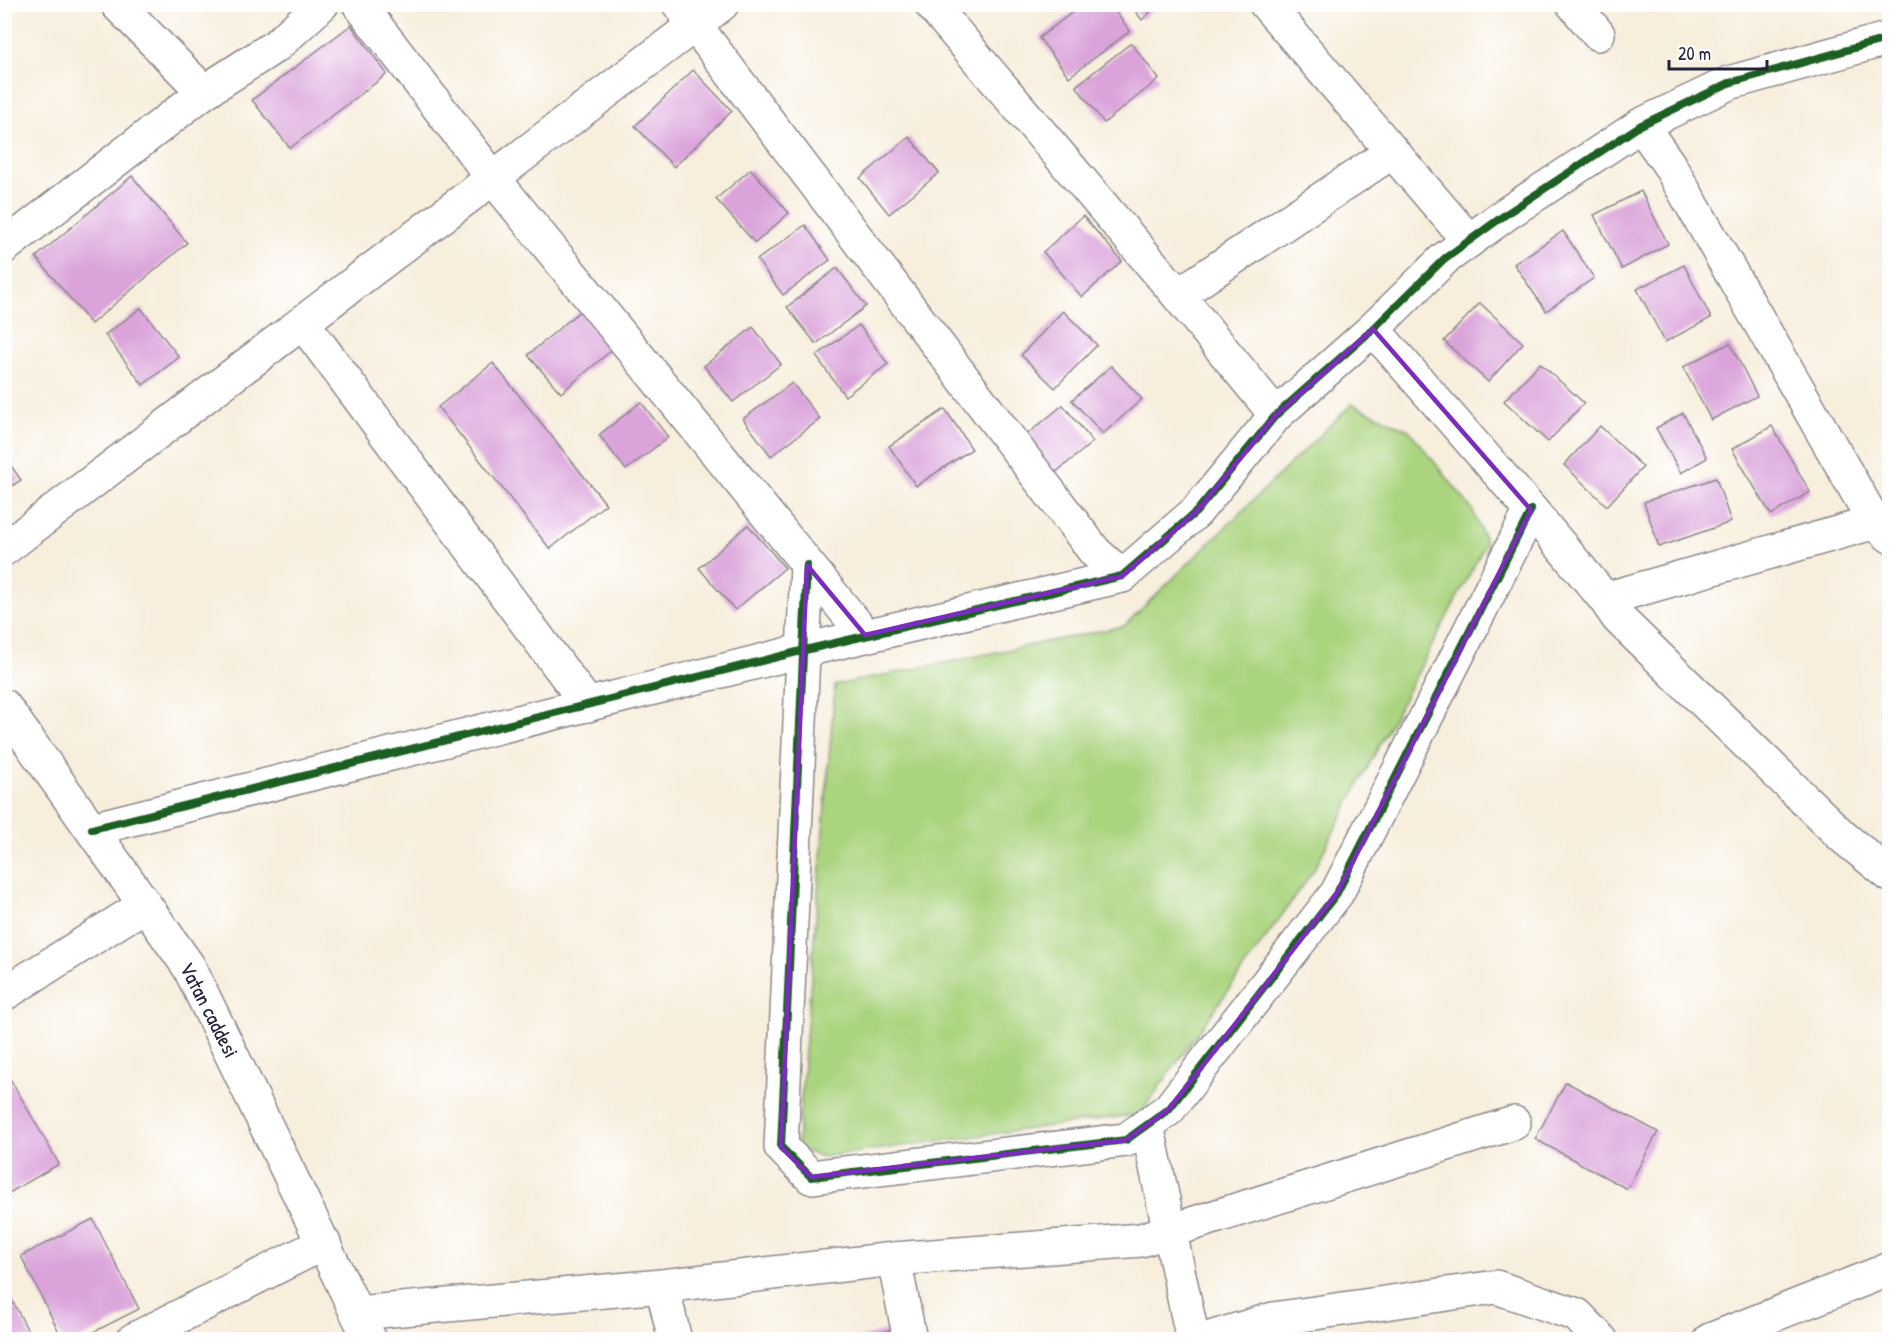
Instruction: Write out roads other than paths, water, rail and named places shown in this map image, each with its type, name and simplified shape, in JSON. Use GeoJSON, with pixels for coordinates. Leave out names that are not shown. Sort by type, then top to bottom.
{"type":"FeatureCollection","features":[{"type":"Feature","properties":{"kind":"street"},"geometry":{"type":"LineString","coordinates":[[117,4],[204,92]]}},
{"type":"Feature","properties":{"kind":"street"},"geometry":{"type":"LineString","coordinates":[[4,246],[204,92],[277,45],[322,4]]}},
{"type":"Feature","properties":{"kind":"street"},"geometry":{"type":"LineString","coordinates":[[359,4],[493,178],[865,635]]}},
{"type":"Feature","properties":{"kind":"street"},"geometry":{"type":"LineString","coordinates":[[4,549],[493,178],[687,14],[722,4]]}},
{"type":"Feature","properties":{"kind":"street"},"geometry":{"type":"LineString","coordinates":[[931,4],[1178,295],[1276,415]]}},
{"type":"Feature","properties":{"kind":"street"},"geometry":{"type":"LineString","coordinates":[[1266,4],[1468,242]]}},
{"type":"Feature","properties":{"kind":"street"},"geometry":{"type":"LineString","coordinates":[[1573,4],[1598,34]]}},
{"type":"Feature","properties":{"kind":"street"},"geometry":{"type":"LineString","coordinates":[[687,14],[1095,552],[1122,576]]}},
{"type":"Feature","properties":{"kind":"street"},"geometry":{"type":"LineString","coordinates":[[92,830],[804,650],[1122,576],[1196,512],[1276,415],[1373,329],[1444,260],[1509,212],[1641,125],[1729,83],[1890,38]]}},
{"type":"Feature","properties":{"kind":"street"},"geometry":{"type":"LineString","coordinates":[[1605,599],[1885,525],[1668,163],[1641,125]]}},
{"type":"Feature","properties":{"kind":"street"},"geometry":{"type":"LineString","coordinates":[[1178,295],[1392,152]]}},
{"type":"Feature","properties":{"kind":"street"},"geometry":{"type":"LineString","coordinates":[[303,323],[588,705]]}},
{"type":"Feature","properties":{"kind":"street"},"geometry":{"type":"LineString","coordinates":[[1373,329],[1531,510],[1618,618],[1843,837],[1890,875]]}},
{"type":"Feature","properties":{"kind":"street"},"geometry":{"type":"LineString","coordinates":[[807,565],[781,1147],[811,1178],[1126,1140],[1169,1109],[1337,893],[1531,510]]}},
{"type":"Feature","properties":{"kind":"street","name":"Vatan caddesi"},"geometry":{"type":"LineString","coordinates":[[4,706],[189,967],[364,1326]]}},
{"type":"Feature","properties":{"kind":"street"},"geometry":{"type":"LineString","coordinates":[[4,994],[145,905]]}},
{"type":"Feature","properties":{"kind":"street"},"geometry":{"type":"LineString","coordinates":[[364,1326],[662,1286],[894,1259],[1141,1240],[1514,1123]]}},
{"type":"Feature","properties":{"kind":"street"},"geometry":{"type":"LineString","coordinates":[[1148,1125],[1193,1340]]}},
{"type":"Feature","properties":{"kind":"street"},"geometry":{"type":"LineString","coordinates":[[133,1340],[324,1243]]}},
{"type":"Feature","properties":{"kind":"street"},"geometry":{"type":"LineString","coordinates":[[894,1259],[910,1340]]}},
{"type":"Feature","properties":{"kind":"street"},"geometry":{"type":"LineString","coordinates":[[1710,1340],[1890,1269]]}},
{"type":"Feature","properties":{"kind":"street"},"geometry":{"type":"LineString","coordinates":[[662,1286],[675,1340]]}},
{"type":"Feature","properties":{"kind":"street"},"geometry":{"type":"LineString","coordinates":[[1204,1340],[1273,1319],[1496,1287],[1577,1315],[1601,1340]]}}]}
